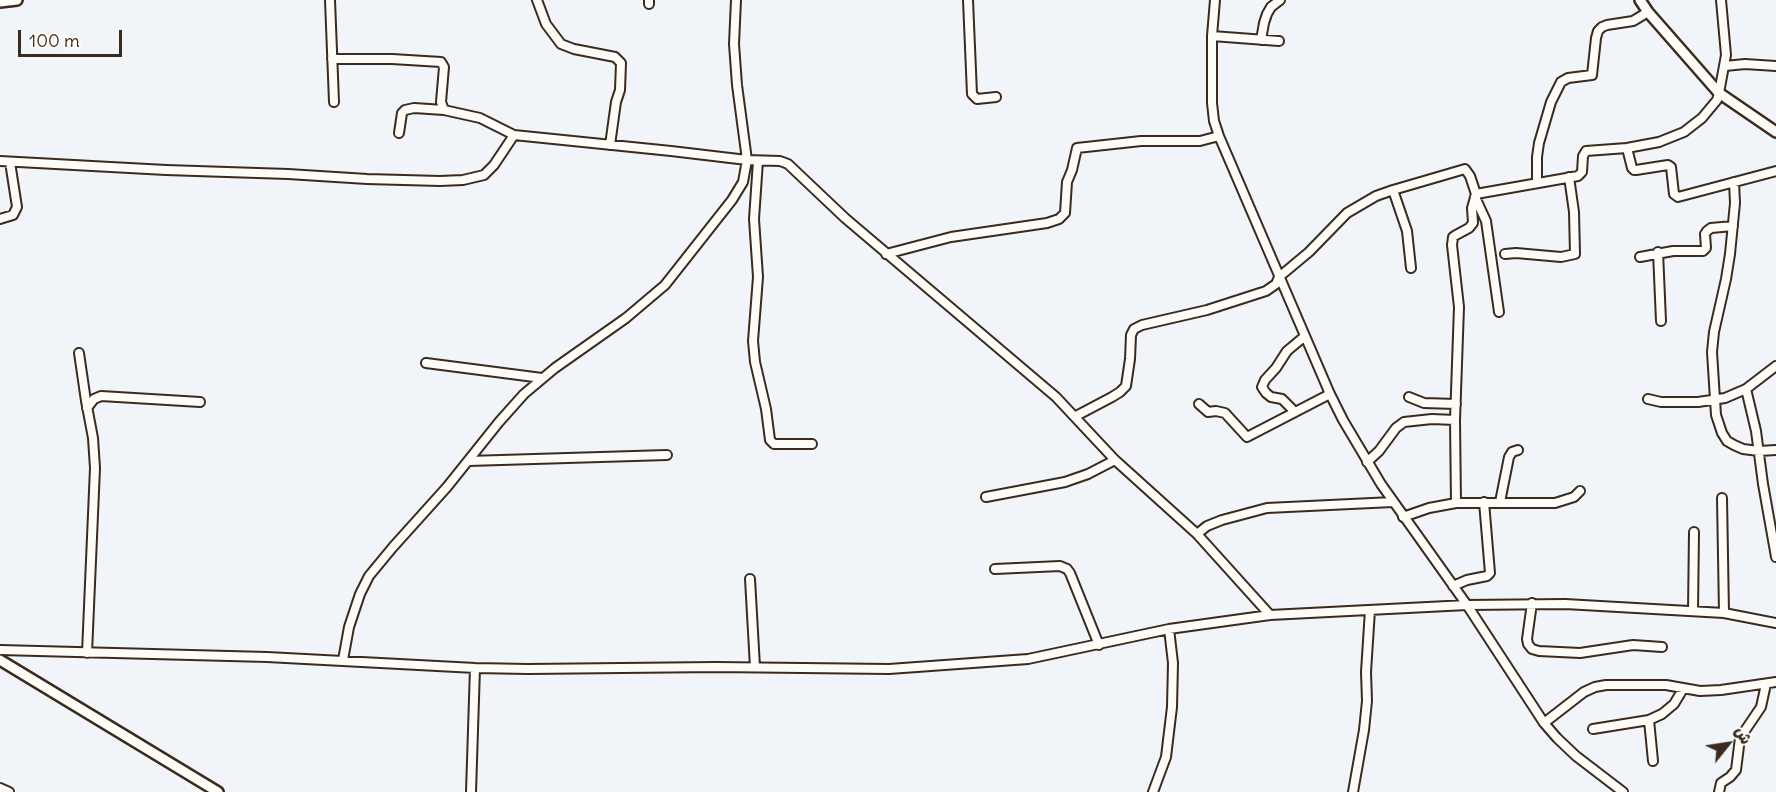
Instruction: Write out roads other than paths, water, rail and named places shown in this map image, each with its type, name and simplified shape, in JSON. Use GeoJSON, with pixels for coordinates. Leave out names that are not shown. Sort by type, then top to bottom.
{"type":"FeatureCollection","features":[{"type":"Feature","properties":{"kind":"street"},"geometry":{"type":"LineString","coordinates":[[0,2],[17,0]]}},
{"type":"Feature","properties":{"kind":"street"},"geometry":{"type":"LineString","coordinates":[[330,0],[333,102]]}},
{"type":"Feature","properties":{"kind":"street"},"geometry":{"type":"LineString","coordinates":[[537,0],[546,24],[561,44],[574,49],[615,57],[621,63],[620,90],[610,145]]}},
{"type":"Feature","properties":{"kind":"street"},"geometry":{"type":"LineString","coordinates":[[343,660],[356,604],[369,576],[393,547],[434,502],[512,407],[542,378],[626,318],[665,285],[732,200],[743,182],[747,160],[734,44],[736,0]]}},
{"type":"Feature","properties":{"kind":"street"},"geometry":{"type":"LineString","coordinates":[[968,0],[972,94],[977,99],[996,98]]}},
{"type":"Feature","properties":{"kind":"street"},"geometry":{"type":"LineString","coordinates":[[1215,0],[1212,36],[1212,112],[1219,136],[1330,394],[1367,462],[1393,502],[1467,605],[1544,723],[1576,756],[1618,790]]}},
{"type":"Feature","properties":{"kind":"street"},"geometry":{"type":"LineString","coordinates":[[1262,40],[1267,14],[1271,7],[1280,0]]}},
{"type":"Feature","properties":{"kind":"street"},"geometry":{"type":"LineString","coordinates":[[1640,0],[1719,93],[1776,132]]}},
{"type":"Feature","properties":{"kind":"street"},"geometry":{"type":"LineString","coordinates":[[1476,195],[1581,174],[1582,156],[1586,151],[1627,148],[1659,142],[1684,132],[1710,109],[1719,93],[1725,66],[1721,0]]}},
{"type":"Feature","properties":{"kind":"street"},"geometry":{"type":"LineString","coordinates":[[1537,183],[1539,143],[1551,102],[1561,82],[1568,78],[1592,75],[1596,38],[1602,27],[1633,21],[1648,12]]}},
{"type":"Feature","properties":{"kind":"street"},"geometry":{"type":"LineString","coordinates":[[1212,36],[1279,41]]}},
{"type":"Feature","properties":{"kind":"street"},"geometry":{"type":"LineString","coordinates":[[332,59],[392,58],[441,62],[444,67],[441,102],[444,110]]}},
{"type":"Feature","properties":{"kind":"street"},"geometry":{"type":"LineString","coordinates":[[1725,66],[1744,64],[1776,66]]}},
{"type":"Feature","properties":{"kind":"street"},"geometry":{"type":"LineString","coordinates":[[399,133],[402,113],[405,110],[414,108],[444,110],[480,118],[514,135],[671,150],[747,160],[780,161],[788,164],[886,254],[1056,397],[1115,460],[1197,534],[1270,615]]}},
{"type":"Feature","properties":{"kind":"street"},"geometry":{"type":"LineString","coordinates":[[0,161],[440,181],[463,180],[484,175],[494,165],[514,135]]}},
{"type":"Feature","properties":{"kind":"street"},"geometry":{"type":"LineString","coordinates":[[886,254],[951,237],[1047,223],[1059,219],[1065,213],[1067,182],[1077,148],[1141,141],[1200,141],[1219,136]]}},
{"type":"Feature","properties":{"kind":"street"},"geometry":{"type":"LineString","coordinates":[[1627,148],[1634,170],[1668,165],[1671,167],[1676,196],[1776,171]]}},
{"type":"Feature","properties":{"kind":"street"},"geometry":{"type":"LineString","coordinates":[[759,161],[754,219],[758,277],[753,341],[754,362],[766,409],[770,440],[774,444],[813,444]]}},
{"type":"Feature","properties":{"kind":"street"},"geometry":{"type":"LineString","coordinates":[[0,219],[13,215],[17,207],[10,162]]}},
{"type":"Feature","properties":{"kind":"street"},"geometry":{"type":"LineString","coordinates":[[1076,416],[1112,398],[1126,386],[1131,335],[1134,329],[1142,325],[1207,310],[1266,291],[1276,284],[1279,276],[1309,252],[1347,213],[1376,196],[1465,169],[1468,171],[1486,221],[1499,312]]}},
{"type":"Feature","properties":{"kind":"street"},"geometry":{"type":"LineString","coordinates":[[1505,254],[1562,257],[1575,254],[1574,212],[1569,177]]}},
{"type":"Feature","properties":{"kind":"street"},"geometry":{"type":"LineString","coordinates":[[1734,182],[1735,203],[1726,279],[1713,332],[1714,401],[1719,425],[1727,441],[1743,449],[1776,450]]}},
{"type":"Feature","properties":{"kind":"street"},"geometry":{"type":"LineString","coordinates":[[1393,190],[1407,231],[1411,268]]}},
{"type":"Feature","properties":{"kind":"street"},"geometry":{"type":"LineString","coordinates":[[1456,503],[1455,420],[1459,307],[1452,245],[1453,237],[1472,226],[1472,208],[1476,195]]}},
{"type":"Feature","properties":{"kind":"street"},"geometry":{"type":"LineString","coordinates":[[1640,257],[1658,252],[1703,251],[1706,248],[1705,234],[1707,231],[1711,228],[1733,226]]}},
{"type":"Feature","properties":{"kind":"street"},"geometry":{"type":"LineString","coordinates":[[1658,252],[1661,321]]}},
{"type":"Feature","properties":{"kind":"street"},"geometry":{"type":"LineString","coordinates":[[1294,411],[1282,399],[1271,397],[1262,387],[1287,351],[1305,336]]}},
{"type":"Feature","properties":{"kind":"street"},"geometry":{"type":"LineString","coordinates":[[79,353],[93,438],[95,468],[87,653]]}},
{"type":"Feature","properties":{"kind":"street"},"geometry":{"type":"LineString","coordinates":[[426,363],[542,378]]}},
{"type":"Feature","properties":{"kind":"street"},"geometry":{"type":"LineString","coordinates":[[1648,399],[1662,402],[1714,401],[1746,389],[1775,365]]}},
{"type":"Feature","properties":{"kind":"street"},"geometry":{"type":"LineString","coordinates":[[1746,389],[1756,430],[1767,515],[1776,557]]}},
{"type":"Feature","properties":{"kind":"street"},"geometry":{"type":"LineString","coordinates":[[1199,404],[1208,412],[1225,413],[1247,437],[1330,394]]}},
{"type":"Feature","properties":{"kind":"street"},"geometry":{"type":"LineString","coordinates":[[87,408],[94,399],[101,396],[200,402]]}},
{"type":"Feature","properties":{"kind":"street"},"geometry":{"type":"LineString","coordinates":[[1409,397],[1424,404],[1456,404]]}},
{"type":"Feature","properties":{"kind":"street"},"geometry":{"type":"LineString","coordinates":[[1367,462],[1404,422],[1432,418],[1455,420]]}},
{"type":"Feature","properties":{"kind":"street"},"geometry":{"type":"LineString","coordinates":[[1500,502],[1509,457],[1512,452],[1518,450]]}},
{"type":"Feature","properties":{"kind":"street"},"geometry":{"type":"LineString","coordinates":[[468,461],[667,455]]}},
{"type":"Feature","properties":{"kind":"street"},"geometry":{"type":"LineString","coordinates":[[986,497],[1078,478],[1115,460]]}},
{"type":"Feature","properties":{"kind":"street"},"geometry":{"type":"LineString","coordinates":[[1403,517],[1430,508],[1456,503],[1555,503],[1574,497],[1580,491]]}},
{"type":"Feature","properties":{"kind":"street"},"geometry":{"type":"LineString","coordinates":[[1722,498],[1724,613]]}},
{"type":"Feature","properties":{"kind":"street"},"geometry":{"type":"LineString","coordinates":[[1197,534],[1207,526],[1222,520],[1267,508],[1393,502]]}},
{"type":"Feature","properties":{"kind":"street"},"geometry":{"type":"LineString","coordinates":[[1453,586],[1467,580],[1487,576],[1490,573],[1484,502]]}},
{"type":"Feature","properties":{"kind":"street"},"geometry":{"type":"LineString","coordinates":[[1693,611],[1694,532]]}},
{"type":"Feature","properties":{"kind":"street"},"geometry":{"type":"LineString","coordinates":[[995,569],[1060,566],[1066,569],[1070,573],[1098,645]]}},
{"type":"Feature","properties":{"kind":"street"},"geometry":{"type":"LineString","coordinates":[[750,579],[755,667]]}},
{"type":"Feature","properties":{"kind":"street"},"geometry":{"type":"LineString","coordinates":[[0,650],[343,660],[475,668],[889,669],[1028,659],[1169,629],[1270,615],[1532,603],[1724,613],[1776,623]]}},
{"type":"Feature","properties":{"kind":"street"},"geometry":{"type":"LineString","coordinates":[[1532,603],[1527,639],[1532,649],[1580,653],[1633,645],[1662,647]]}},
{"type":"Feature","properties":{"kind":"street"},"geometry":{"type":"LineString","coordinates":[[1353,792],[1367,701],[1366,672],[1370,610]]}},
{"type":"Feature","properties":{"kind":"street"},"geometry":{"type":"LineString","coordinates":[[1153,792],[1166,756],[1172,706],[1173,663],[1169,629]]}},
{"type":"Feature","properties":{"kind":"street"},"geometry":{"type":"LineString","coordinates":[[0,660],[218,792]]}},
{"type":"Feature","properties":{"kind":"street"},"geometry":{"type":"LineString","coordinates":[[471,792],[475,668]]}},
{"type":"Feature","properties":{"kind":"street"},"geometry":{"type":"LineString","coordinates":[[1544,723],[1584,692],[1606,685],[1659,685],[1710,691],[1776,682]]}},
{"type":"Feature","properties":{"kind":"street"},"geometry":{"type":"LineString","coordinates":[[1719,792],[1721,783],[1736,770],[1740,738],[1761,707],[1767,684]]}},
{"type":"Feature","properties":{"kind":"street"},"geometry":{"type":"LineString","coordinates":[[1593,729],[1649,720],[1662,714],[1674,704],[1683,689]]}},
{"type":"Feature","properties":{"kind":"street"},"geometry":{"type":"LineString","coordinates":[[1649,720],[1653,760]]}},
{"type":"Feature","properties":{"kind":"street"},"geometry":{"type":"LineString","coordinates":[[0,788],[9,792]]}}]}
